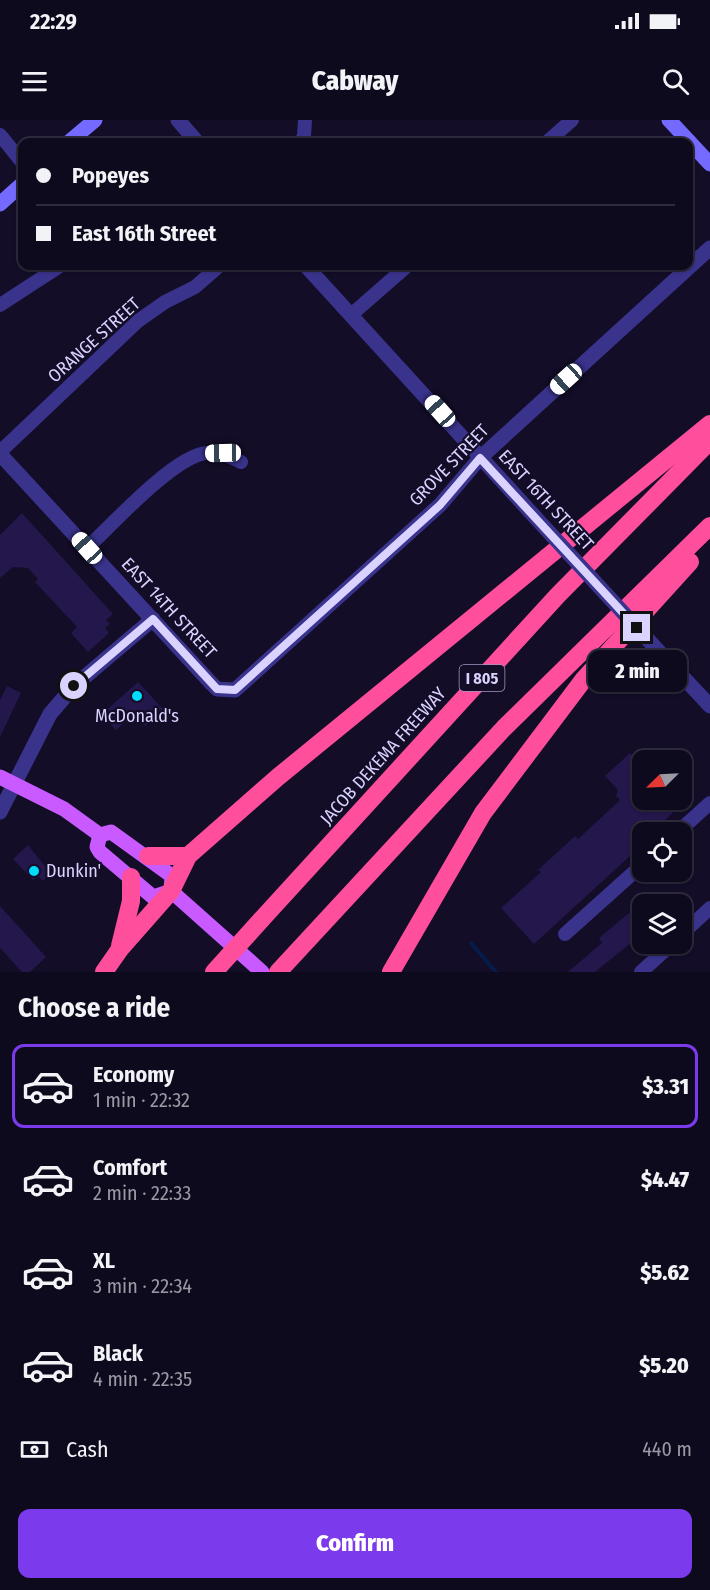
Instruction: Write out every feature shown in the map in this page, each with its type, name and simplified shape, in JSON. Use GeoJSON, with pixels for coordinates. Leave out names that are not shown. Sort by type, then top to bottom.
{"type":"FeatureCollection","features":[{"type":"Feature","properties":{"kind":"highway"},"geometry":{"type":"LineString","coordinates":[[104,972],[120,949],[171,891],[188,856],[278,777],[710,424]]}},
{"type":"Feature","properties":{"kind":"highway","name":"JACOB DEKEMA FREEWAY"},"geometry":{"type":"LineString","coordinates":[[214,972],[558,595],[710,441]]}},
{"type":"Feature","properties":{"kind":"highway","name":"I 805"},"geometry":{"type":"LineString","coordinates":[[278,972],[504,729],[710,526]]}},
{"type":"Feature","properties":{"kind":"highway"},"geometry":{"type":"LineString","coordinates":[[391,972],[483,813],[584,679],[710,541]]}},
{"type":"Feature","properties":{"kind":"highway"},"geometry":{"type":"LineString","coordinates":[[148,856],[188,856]]}},
{"type":"Feature","properties":{"kind":"highway"},"geometry":{"type":"LineString","coordinates":[[120,949],[131,901],[131,877]]}},
{"type":"Feature","properties":{"kind":"main road"},"geometry":{"type":"LineString","coordinates":[[74,138],[95,120]]}},
{"type":"Feature","properties":{"kind":"main road"},"geometry":{"type":"LineString","coordinates":[[669,120],[686,138]]}},
{"type":"Feature","properties":{"kind":"main road"},"geometry":{"type":"LineString","coordinates":[[693,146],[710,164]]}},
{"type":"Feature","properties":{"kind":"main road"},"geometry":{"type":"LineString","coordinates":[[0,204],[18,188]]}},
{"type":"Feature","properties":{"kind":"main road"},"geometry":{"type":"LineString","coordinates":[[0,777],[63,809],[100,835]]}},
{"type":"Feature","properties":{"kind":"main road"},"geometry":{"type":"LineString","coordinates":[[100,835],[111,832],[148,856],[172,876],[171,891]]}},
{"type":"Feature","properties":{"kind":"main road"},"geometry":{"type":"LineString","coordinates":[[100,835],[98,850],[153,897],[171,891]]}},
{"type":"Feature","properties":{"kind":"main road"},"geometry":{"type":"LineString","coordinates":[[171,891],[262,972]]}},
{"type":"Feature","properties":{"kind":"street"},"geometry":{"type":"LineString","coordinates":[[178,120],[194,138]]}},
{"type":"Feature","properties":{"kind":"street"},"geometry":{"type":"LineString","coordinates":[[303,138],[305,120]]}},
{"type":"Feature","properties":{"kind":"street"},"geometry":{"type":"LineString","coordinates":[[552,138],[572,120]]}},
{"type":"Feature","properties":{"kind":"street"},"geometry":{"type":"LineString","coordinates":[[0,135],[18,157]]}},
{"type":"Feature","properties":{"kind":"street","name":"GROVE STREET"},"geometry":{"type":"LineString","coordinates":[[693,264],[710,248]]}},
{"type":"Feature","properties":{"kind":"street"},"geometry":{"type":"LineString","coordinates":[[0,305],[54,270]]}},
{"type":"Feature","properties":{"kind":"street","name":"ORANGE STREET"},"geometry":{"type":"LineString","coordinates":[[0,453],[138,321],[165,302],[195,287],[214,270]]}},
{"type":"Feature","properties":{"kind":"street","name":"EAST 16TH STREET"},"geometry":{"type":"LineString","coordinates":[[310,270],[534,517],[710,706]]}},
{"type":"Feature","properties":{"kind":"street"},"geometry":{"type":"LineString","coordinates":[[351,315],[402,270]]}},
{"type":"Feature","properties":{"kind":"street","name":"GROVE STREET"},"geometry":{"type":"LineString","coordinates":[[211,683],[217,689],[235,690],[440,505],[480,458],[686,270]]}},
{"type":"Feature","properties":{"kind":"street","name":"EAST 14TH STREET"},"geometry":{"type":"LineString","coordinates":[[0,453],[211,683]]}},
{"type":"Feature","properties":{"kind":"street"},"geometry":{"type":"LineString","coordinates":[[87,548],[178,463],[204,453],[223,453],[241,462]]}},
{"type":"Feature","properties":{"kind":"street"},"geometry":{"type":"LineString","coordinates":[[0,812],[50,714],[74,686],[153,619]]}},
{"type":"Feature","properties":{"kind":"street"},"geometry":{"type":"LineString","coordinates":[[689,822],[710,803]]}},
{"type":"Feature","properties":{"kind":"street"},"geometry":{"type":"LineString","coordinates":[[565,934],[632,874]]}},
{"type":"Feature","properties":{"kind":"street"},"geometry":{"type":"LineString","coordinates":[[692,925],[710,908]]}},
{"type":"Feature","properties":{"kind":"street"},"geometry":{"type":"LineString","coordinates":[[641,972],[661,954]]}},
{"type":"Feature","properties":{"kind":"building"},"geometry":{"type":"Polygon","coordinates":[[[22,513],[113,614],[106,620],[110,624],[105,628],[109,633],[88,652],[71,633],[77,627],[35,582],[38,579],[28,568],[13,567],[0,578],[0,535],[22,513]]]}},
{"type":"Feature","properties":{"kind":"building","name":"McDonald's"},"geometry":{"type":"Polygon","coordinates":[[[138,682],[163,709],[145,726],[134,714],[116,730],[102,714],[138,682]]]}},
{"type":"Feature","properties":{"kind":"building"},"geometry":{"type":"Polygon","coordinates":[[[7,686],[21,693],[0,737],[0,700],[7,686]]]}},
{"type":"Feature","properties":{"kind":"building"},"geometry":{"type":"Polygon","coordinates":[[[630,753],[632,755],[632,810],[676,810],[663,822],[632,822],[632,854],[534,944],[501,908],[541,872],[538,870],[575,836],[578,839],[620,800],[616,796],[618,790],[605,776],[630,753]]]}},
{"type":"Feature","properties":{"kind":"building"},"geometry":{"type":"Polygon","coordinates":[[[28,845],[51,874],[43,881],[38,876],[33,880],[13,859],[28,845]]]}},
{"type":"Feature","properties":{"kind":"building"},"geometry":{"type":"Polygon","coordinates":[[[0,906],[46,957],[30,972],[22,972],[0,948],[0,906]]]}},
{"type":"Feature","properties":{"kind":"building"},"geometry":{"type":"Polygon","coordinates":[[[629,913],[632,917],[632,942],[595,972],[568,972],[602,943],[599,938],[629,913]]]}},
{"type":"Feature","properties":{"kind":"waterway"},"geometry":{"type":"LineString","coordinates":[[471,943],[496,972]]}},
{"type":"Feature","properties":{"kind":"place","name":"McDonald's"},"geometry":{"type":"Point","coordinates":[137,696]}},
{"type":"Feature","properties":{"kind":"place","name":"Dunkin'"},"geometry":{"type":"Point","coordinates":[34,871]}},
{"type":"Feature","properties":{"kind":"route"},"geometry":{"type":"LineString","coordinates":[[74,686],[153,619],[217,689],[235,690],[440,505],[480,458],[637,628]]}}]}
